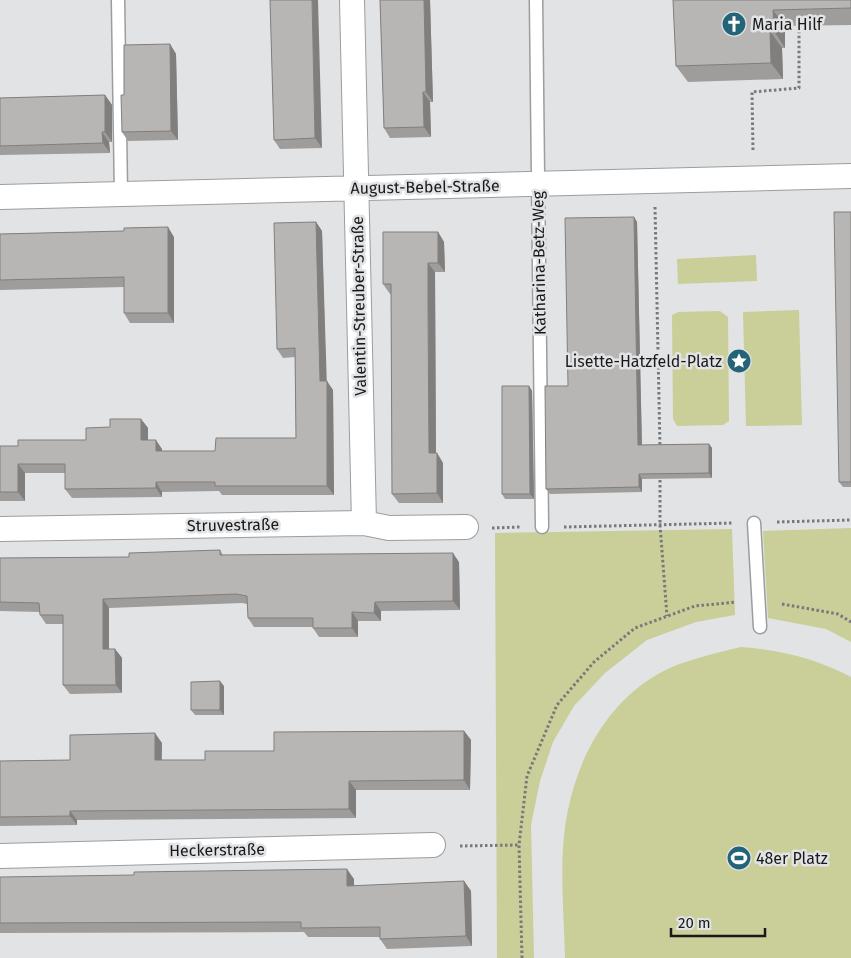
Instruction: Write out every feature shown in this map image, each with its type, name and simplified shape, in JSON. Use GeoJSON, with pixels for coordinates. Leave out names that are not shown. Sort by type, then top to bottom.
{"type":"FeatureCollection","features":[{"type":"Feature","properties":{"kind":"street","name":"Valentin-Streuber-Straße"},"geometry":{"type":"LineString","coordinates":[[352,0],[364,523]]}},
{"type":"Feature","properties":{"kind":"street","name":"August-Bebel-Straße"},"geometry":{"type":"LineString","coordinates":[[0,197],[851,176]]}},
{"type":"Feature","properties":{"kind":"street","name":"Struvestraße"},"geometry":{"type":"LineString","coordinates":[[0,529],[364,523],[388,528],[475,528]]}},
{"type":"Feature","properties":{"kind":"street","name":"Heckerstraße"},"geometry":{"type":"LineString","coordinates":[[0,856],[433,845]]}},
{"type":"Feature","properties":{"kind":"lane"},"geometry":{"type":"LineString","coordinates":[[118,0],[121,194]]}},
{"type":"Feature","properties":{"kind":"lane","name":"Katharina-Betz-Weg"},"geometry":{"type":"LineString","coordinates":[[536,0],[542,527]]}},
{"type":"Feature","properties":{"kind":"lane"},"geometry":{"type":"LineString","coordinates":[[754,523],[760,627]]}},
{"type":"Feature","properties":{"kind":"path"},"geometry":{"type":"LineString","coordinates":[[753,179],[752,92],[799,88],[799,20]]}},
{"type":"Feature","properties":{"kind":"path"},"geometry":{"type":"LineString","coordinates":[[654,181],[660,453]]}},
{"type":"Feature","properties":{"kind":"path"},"geometry":{"type":"LineString","coordinates":[[660,471],[660,525],[667,616]]}},
{"type":"Feature","properties":{"kind":"path"},"geometry":{"type":"LineString","coordinates":[[475,528],[851,520]]}},
{"type":"Feature","properties":{"kind":"path"},"geometry":{"type":"LineString","coordinates":[[522,958],[519,845],[527,776],[557,705],[594,662],[635,628],[695,606],[758,599],[838,614],[851,622]]}},
{"type":"Feature","properties":{"kind":"path"},"geometry":{"type":"LineString","coordinates":[[471,846],[519,845]]}},
{"type":"Feature","properties":{"kind":"green space"},"geometry":{"type":"Polygon","coordinates":[[[756,255],[757,281],[678,284],[677,259],[756,255]]]}},
{"type":"Feature","properties":{"kind":"green space"},"geometry":{"type":"Polygon","coordinates":[[[799,310],[802,425],[746,426],[743,312],[799,310]]]}},
{"type":"Feature","properties":{"kind":"green space"},"geometry":{"type":"Polygon","coordinates":[[[720,311],[728,317],[729,421],[723,425],[677,426],[673,419],[672,315],[678,312],[720,311]]]}},
{"type":"Feature","properties":{"kind":"green space"},"geometry":{"type":"Polygon","coordinates":[[[851,528],[851,642],[826,629],[768,618],[763,531],[851,528]]]}},
{"type":"Feature","properties":{"kind":"green space"},"geometry":{"type":"Polygon","coordinates":[[[732,529],[735,615],[696,622],[647,640],[605,673],[574,706],[553,742],[540,781],[531,825],[534,958],[497,958],[495,533],[732,529]]]}},
{"type":"Feature","properties":{"kind":"green space"},"geometry":{"type":"Polygon","coordinates":[[[741,647],[770,650],[798,656],[838,670],[851,677],[851,958],[565,958],[562,884],[563,846],[573,790],[588,750],[611,715],[625,699],[658,674],[688,661],[741,647]]]}},
{"type":"Feature","properties":{"kind":"building"},"geometry":{"type":"Polygon","coordinates":[[[270,0],[312,0],[315,138],[274,140],[270,0]]]}},
{"type":"Feature","properties":{"kind":"building"},"geometry":{"type":"Polygon","coordinates":[[[380,0],[424,0],[426,92],[423,92],[424,127],[384,128],[380,0]]]}},
{"type":"Feature","properties":{"kind":"building","name":"Maria Hilf"},"geometry":{"type":"Polygon","coordinates":[[[673,0],[851,0],[851,8],[773,10],[774,31],[770,31],[771,63],[676,66],[673,0]]]}},
{"type":"Feature","properties":{"kind":"building"},"geometry":{"type":"Polygon","coordinates":[[[170,44],[171,131],[122,132],[121,95],[124,95],[124,45],[170,44]]]}},
{"type":"Feature","properties":{"kind":"building"},"geometry":{"type":"Polygon","coordinates":[[[105,95],[105,132],[102,132],[103,143],[0,146],[0,98],[105,95]]]}},
{"type":"Feature","properties":{"kind":"building"},"geometry":{"type":"Polygon","coordinates":[[[834,212],[851,212],[851,482],[839,482],[834,212]]]}},
{"type":"Feature","properties":{"kind":"building"},"geometry":{"type":"Polygon","coordinates":[[[634,217],[638,445],[709,444],[709,473],[639,474],[639,487],[546,489],[545,386],[568,386],[565,218],[634,217]]]}},
{"type":"Feature","properties":{"kind":"building"},"geometry":{"type":"Polygon","coordinates":[[[316,222],[320,381],[327,381],[327,486],[215,486],[215,482],[156,482],[156,488],[65,489],[65,464],[18,464],[18,492],[0,492],[0,446],[18,446],[18,440],[86,440],[86,428],[110,427],[110,419],[141,419],[141,440],[156,440],[156,451],[215,451],[216,438],[296,438],[295,348],[277,349],[274,223],[316,222]]]}},
{"type":"Feature","properties":{"kind":"building"},"geometry":{"type":"Polygon","coordinates":[[[168,227],[168,313],[124,313],[124,277],[0,280],[0,234],[124,231],[124,228],[168,227]]]}},
{"type":"Feature","properties":{"kind":"building"},"geometry":{"type":"Polygon","coordinates":[[[383,232],[438,232],[438,263],[428,263],[429,453],[437,453],[437,493],[392,494],[391,284],[383,284],[383,232]]]}},
{"type":"Feature","properties":{"kind":"building"},"geometry":{"type":"Polygon","coordinates":[[[502,386],[529,386],[530,494],[502,494],[502,386]]]}},
{"type":"Feature","properties":{"kind":"building"},"geometry":{"type":"Polygon","coordinates":[[[220,550],[220,555],[453,553],[453,601],[375,602],[374,613],[352,612],[352,628],[313,628],[313,618],[248,618],[247,596],[236,594],[103,599],[103,649],[115,649],[116,685],[63,685],[63,615],[40,615],[39,603],[0,602],[0,558],[129,557],[129,553],[220,550]]]}},
{"type":"Feature","properties":{"kind":"building"},"geometry":{"type":"Polygon","coordinates":[[[220,681],[220,710],[191,710],[191,682],[220,681]]]}},
{"type":"Feature","properties":{"kind":"building"},"geometry":{"type":"Polygon","coordinates":[[[464,731],[464,780],[349,781],[349,809],[70,811],[70,816],[0,817],[0,761],[70,760],[70,735],[155,733],[155,760],[205,760],[205,751],[274,751],[274,732],[464,731]]]}},
{"type":"Feature","properties":{"kind":"building"},"geometry":{"type":"Polygon","coordinates":[[[347,869],[347,886],[464,881],[466,936],[380,939],[380,927],[301,928],[301,922],[0,923],[0,877],[134,875],[134,872],[347,869]]]}},
{"type":"Feature","properties":{"kind":"place","name":"Maria Hilf"},"geometry":{"type":"Point","coordinates":[734,24]}},
{"type":"Feature","properties":{"kind":"place","name":"Lisette-Hatzfeld-Platz"},"geometry":{"type":"Point","coordinates":[739,361]}},
{"type":"Feature","properties":{"kind":"place","name":"48er Platz"},"geometry":{"type":"Point","coordinates":[739,858]}}]}
